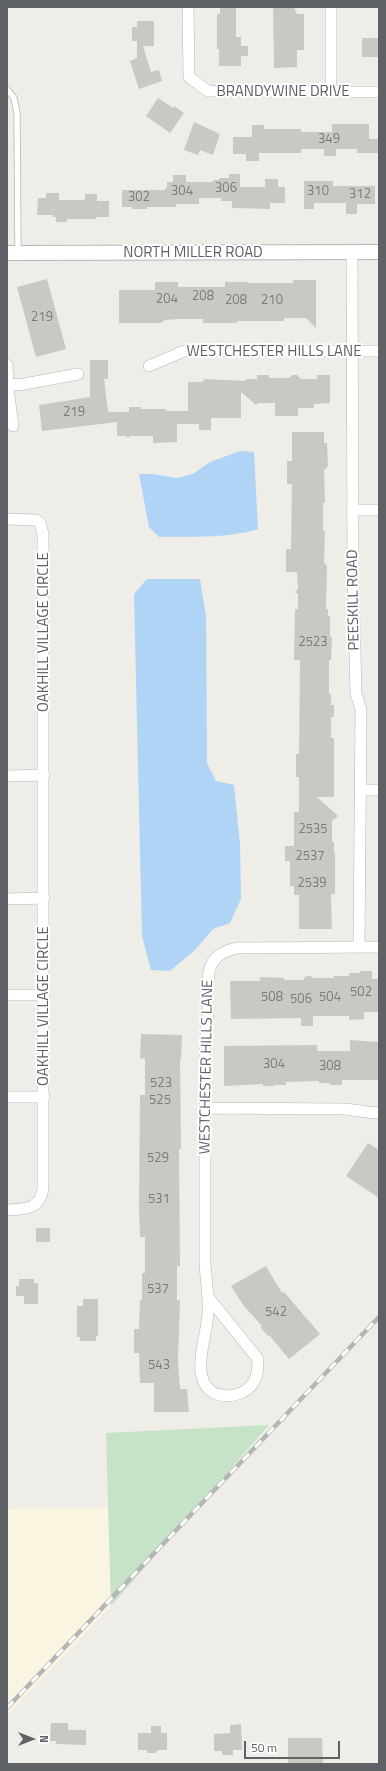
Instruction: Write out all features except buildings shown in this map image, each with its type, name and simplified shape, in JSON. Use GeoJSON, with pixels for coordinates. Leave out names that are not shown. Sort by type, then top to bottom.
{"type":"FeatureCollection","features":[{"type":"Feature","properties":{"kind":"street","name":"BRANDYWINE DRIVE"},"geometry":{"type":"LineString","coordinates":[[188,7],[189,77],[208,91],[379,92]]}},
{"type":"Feature","properties":{"kind":"street"},"geometry":{"type":"LineString","coordinates":[[331,7],[331,92]]}},
{"type":"Feature","properties":{"kind":"street","name":"PEESKILL ROAD"},"geometry":{"type":"LineString","coordinates":[[352,252],[353,510],[356,694],[361,709],[359,947]]}},
{"type":"Feature","properties":{"kind":"street","name":"NORTH MILLER ROAD"},"geometry":{"type":"LineString","coordinates":[[12,253],[379,252]]}},
{"type":"Feature","properties":{"kind":"street","name":"WESTCHESTER HILLS LANE"},"geometry":{"type":"LineString","coordinates":[[149,366],[184,351],[379,351]]}},
{"type":"Feature","properties":{"kind":"street"},"geometry":{"type":"LineString","coordinates":[[7,365],[7,383],[13,426]]}},
{"type":"Feature","properties":{"kind":"street"},"geometry":{"type":"LineString","coordinates":[[7,383],[19,385],[78,374]]}},
{"type":"Feature","properties":{"kind":"street"},"geometry":{"type":"LineString","coordinates":[[353,510],[379,510]]}},
{"type":"Feature","properties":{"kind":"street","name":"OAKHILL VILLAGE CIRCLE"},"geometry":{"type":"LineString","coordinates":[[7,519],[36,520],[40,522],[43,534],[44,775],[44,1097],[42,1196],[38,1202],[28,1209],[7,1210]]}},
{"type":"Feature","properties":{"kind":"street"},"geometry":{"type":"LineString","coordinates":[[7,776],[44,775]]}},
{"type":"Feature","properties":{"kind":"street"},"geometry":{"type":"LineString","coordinates":[[361,790],[379,790]]}},
{"type":"Feature","properties":{"kind":"street"},"geometry":{"type":"LineString","coordinates":[[7,899],[44,898]]}},
{"type":"Feature","properties":{"kind":"street","name":"WESTCHESTER HILLS LANE"},"geometry":{"type":"LineString","coordinates":[[208,1297],[258,1359],[257,1375],[253,1383],[245,1391],[234,1396],[224,1396],[209,1389],[203,1382],[200,1372],[207,1330],[208,1297],[205,1264],[205,1044],[208,1013],[208,973],[212,961],[228,949],[238,948],[379,947]]}},
{"type":"Feature","properties":{"kind":"street"},"geometry":{"type":"LineString","coordinates":[[7,995],[44,995]]}},
{"type":"Feature","properties":{"kind":"street"},"geometry":{"type":"LineString","coordinates":[[7,1097],[44,1097]]}},
{"type":"Feature","properties":{"kind":"street"},"geometry":{"type":"LineString","coordinates":[[205,1108],[345,1109],[378,1114]]}},
{"type":"Feature","properties":{"kind":"lane"},"geometry":{"type":"LineString","coordinates":[[7,89],[14,98],[17,113],[12,253]]}},
{"type":"Feature","properties":{"kind":"shaded area"},"geometry":{"type":"Polygon","coordinates":[[[108,1508],[111,1606],[7,1715],[7,1509],[108,1508]]]}},
{"type":"Feature","properties":{"kind":"green space"},"geometry":{"type":"Polygon","coordinates":[[[269,1425],[111,1606],[106,1433],[269,1425]]]}},
{"type":"Feature","properties":{"kind":"water"},"geometry":{"type":"Polygon","coordinates":[[[240,451],[254,452],[258,529],[221,536],[159,537],[149,527],[139,474],[153,474],[177,478],[193,474],[210,462],[240,451]]]}},
{"type":"Feature","properties":{"kind":"water"},"geometry":{"type":"Polygon","coordinates":[[[147,579],[200,579],[206,617],[207,763],[216,781],[234,785],[240,844],[241,899],[230,923],[213,929],[195,950],[170,971],[151,970],[142,936],[134,594],[147,579]]]}},
{"type":"Feature","properties":{"kind":"railway"},"geometry":{"type":"LineString","coordinates":[[7,1708],[379,1317]]}}]}
